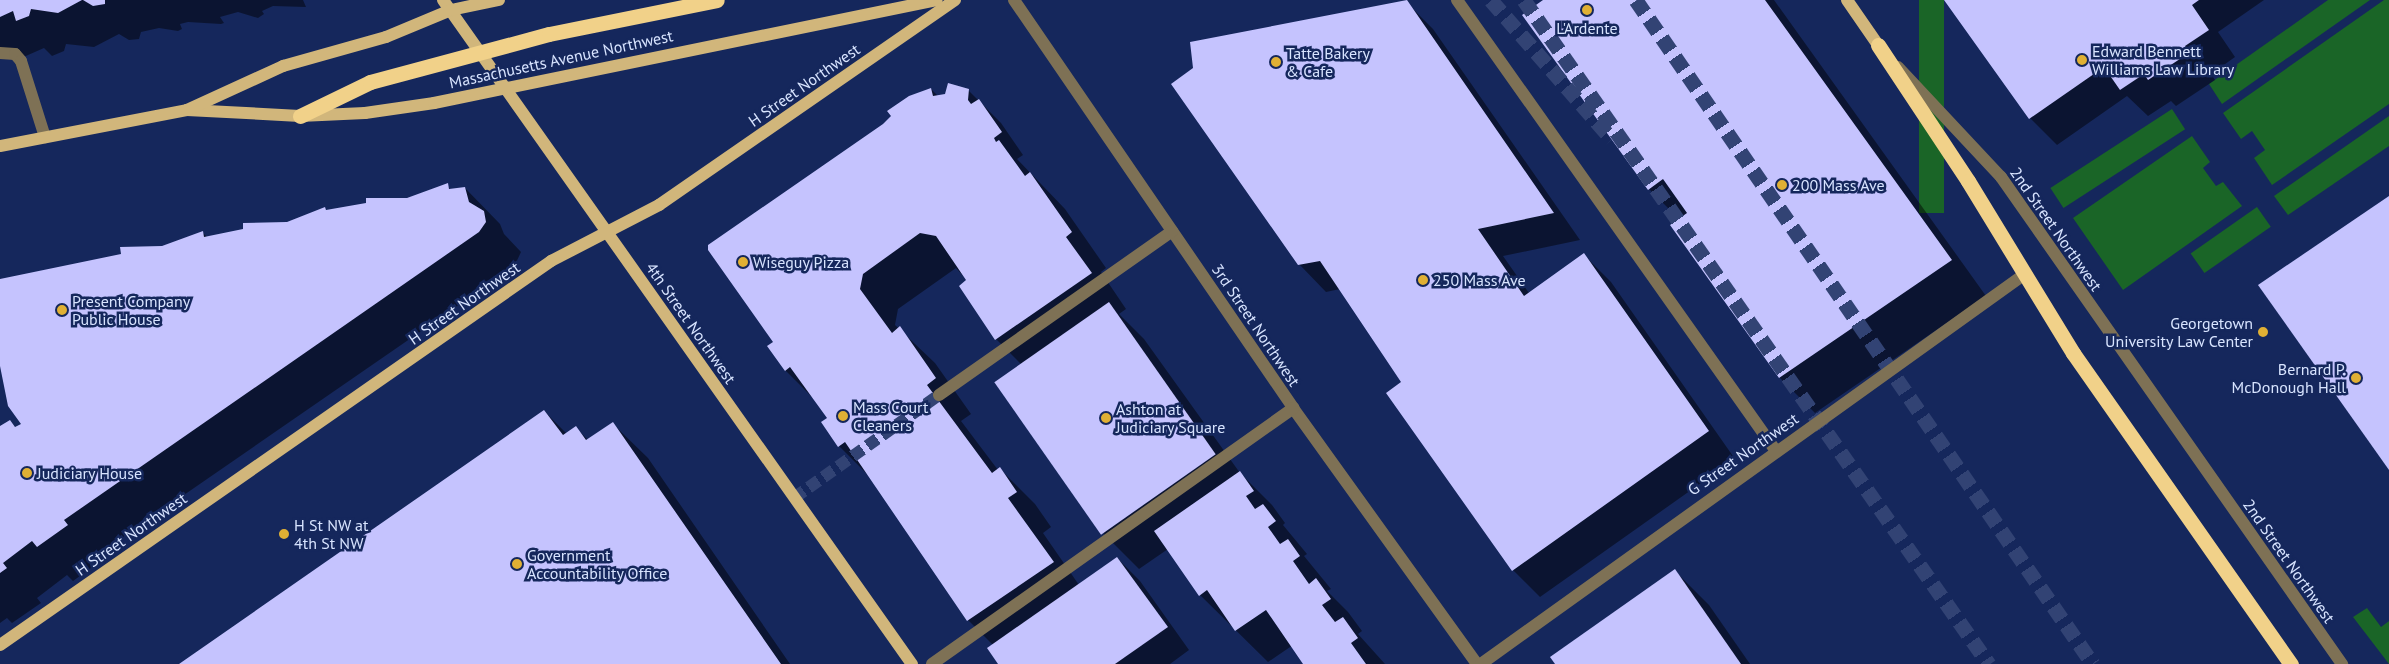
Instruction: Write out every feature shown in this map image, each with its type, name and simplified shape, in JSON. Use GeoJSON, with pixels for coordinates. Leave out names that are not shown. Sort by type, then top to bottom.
{"type":"FeatureCollection","features":[{"type":"Feature","properties":{"kind":"highway"},"geometry":{"type":"LineString","coordinates":[[300,116],[370,82],[549,34],[717,0]]}},
{"type":"Feature","properties":{"kind":"highway"},"geometry":{"type":"LineString","coordinates":[[1878,45],[2025,274],[2073,353],[2291,664]]}},
{"type":"Feature","properties":{"kind":"main road"},"geometry":{"type":"LineString","coordinates":[[447,5],[466,0]]}},
{"type":"Feature","properties":{"kind":"main road","name":"Massachusetts Avenue Northwest"},"geometry":{"type":"LineString","coordinates":[[187,110],[283,66],[386,37],[447,5],[499,0]]}},
{"type":"Feature","properties":{"kind":"main road","name":"Massachusetts Avenue Northwest"},"geometry":{"type":"LineString","coordinates":[[0,146],[187,110],[300,116],[365,113],[434,103],[505,86],[937,0]]}},
{"type":"Feature","properties":{"kind":"main road","name":"H Street Northwest"},"geometry":{"type":"LineString","coordinates":[[0,646],[551,262],[660,205],[955,0]]}},
{"type":"Feature","properties":{"kind":"main road","name":"2nd Street Northwest"},"geometry":{"type":"LineString","coordinates":[[1847,0],[1878,45]]}},
{"type":"Feature","properties":{"kind":"main road","name":"4th Street Northwest"},"geometry":{"type":"LineString","coordinates":[[447,5],[912,664]]}},
{"type":"Feature","properties":{"kind":"street","name":"3rd Street Northwest"},"geometry":{"type":"LineString","coordinates":[[1014,0],[1293,408],[1477,664]]}},
{"type":"Feature","properties":{"kind":"street"},"geometry":{"type":"LineString","coordinates":[[1457,0],[1776,450]]}},
{"type":"Feature","properties":{"kind":"street","name":"2nd Street Northwest"},"geometry":{"type":"LineString","coordinates":[[1878,45],[2001,177],[2342,664]]}},
{"type":"Feature","properties":{"kind":"street"},"geometry":{"type":"LineString","coordinates":[[0,53],[15,54],[21,61],[45,137]]}},
{"type":"Feature","properties":{"kind":"street"},"geometry":{"type":"LineString","coordinates":[[939,396],[1172,231]]}},
{"type":"Feature","properties":{"kind":"street","name":"G Street Northwest"},"geometry":{"type":"LineString","coordinates":[[1481,664],[1776,450],[2025,274]]}},
{"type":"Feature","properties":{"kind":"street"},"geometry":{"type":"LineString","coordinates":[[932,664],[1293,408]]}},
{"type":"Feature","properties":{"kind":"green space"},"geometry":{"type":"Polygon","coordinates":[[[1919,0],[1944,0],[1944,213],[1919,213],[1919,0]]]}},
{"type":"Feature","properties":{"kind":"green space"},"geometry":{"type":"Polygon","coordinates":[[[2328,0],[2370,0],[2222,104],[2209,84],[2328,0]]]}},
{"type":"Feature","properties":{"kind":"green space"},"geometry":{"type":"Polygon","coordinates":[[[2384,0],[2389,0],[2389,104],[2272,185],[2254,158],[2265,150],[2252,131],[2241,139],[2223,113],[2384,0]]]}},
{"type":"Feature","properties":{"kind":"green space"},"geometry":{"type":"Polygon","coordinates":[[[2172,109],[2185,129],[2063,208],[2050,188],[2172,109]]]}},
{"type":"Feature","properties":{"kind":"green space"},"geometry":{"type":"Polygon","coordinates":[[[2389,116],[2389,146],[2288,215],[2274,196],[2389,116]]]}},
{"type":"Feature","properties":{"kind":"green space"},"geometry":{"type":"Polygon","coordinates":[[[2192,136],[2210,162],[2203,168],[2216,186],[2223,182],[2242,206],[2123,290],[2073,218],[2192,136]]]}},
{"type":"Feature","properties":{"kind":"green space"},"geometry":{"type":"Polygon","coordinates":[[[2257,207],[2271,227],[2204,273],[2191,253],[2257,207]]]}},
{"type":"Feature","properties":{"kind":"green space"},"geometry":{"type":"Polygon","coordinates":[[[2367,608],[2381,627],[2389,621],[2389,664],[2353,617],[2367,608]]]}},
{"type":"Feature","properties":{"kind":"building"},"geometry":{"type":"Polygon","coordinates":[[[0,0],[82,0],[58,13],[31,9],[29,16],[16,21],[13,11],[0,17],[0,0]]]}},
{"type":"Feature","properties":{"kind":"building"},"geometry":{"type":"Polygon","coordinates":[[[83,0],[105,0],[105,4],[93,6],[83,0]]]}},
{"type":"Feature","properties":{"kind":"building","name":"250 Mass Ave"},"geometry":{"type":"Polygon","coordinates":[[[1407,0],[1554,213],[1478,229],[1524,296],[1584,253],[1709,431],[1512,571],[1386,393],[1401,382],[1320,261],[1298,265],[1171,84],[1193,68],[1190,42],[1407,0]]]}},
{"type":"Feature","properties":{"kind":"building","name":"200 Mass Ave"},"geometry":{"type":"Polygon","coordinates":[[[1543,0],[1765,0],[1952,260],[1779,378],[1670,225],[1687,213],[1663,179],[1648,190],[1522,15],[1543,0]]]}},
{"type":"Feature","properties":{"kind":"building","name":"Edward Bennett Williams Law Library"},"geometry":{"type":"Polygon","coordinates":[[[1944,0],[2199,0],[2192,5],[2209,30],[2185,46],[2189,53],[2148,80],[2144,74],[2120,90],[2104,67],[2029,119],[1944,0]]]}},
{"type":"Feature","properties":{"kind":"building"},"geometry":{"type":"Polygon","coordinates":[[[948,83],[969,89],[968,100],[971,104],[979,99],[1002,132],[994,138],[996,142],[999,140],[1025,176],[1030,172],[1072,232],[1066,237],[1092,273],[995,340],[959,286],[966,280],[936,236],[920,233],[863,274],[860,289],[892,333],[900,326],[936,378],[927,385],[992,473],[1000,467],[1017,492],[1008,498],[1054,562],[967,621],[845,442],[838,447],[821,422],[827,418],[790,367],[785,371],[767,346],[773,342],[708,250],[708,245],[883,124],[891,116],[887,111],[909,96],[931,88],[933,96],[945,94],[948,83]]]}},
{"type":"Feature","properties":{"kind":"building"},"geometry":{"type":"Polygon","coordinates":[[[448,183],[449,189],[465,187],[469,202],[484,211],[486,222],[479,232],[64,520],[68,525],[37,547],[32,541],[3,563],[7,568],[0,573],[0,426],[10,420],[15,427],[21,424],[8,406],[0,366],[0,279],[121,254],[120,247],[162,246],[203,231],[204,237],[243,229],[243,223],[287,222],[325,207],[326,210],[366,203],[366,198],[407,198],[448,183]]]}},
{"type":"Feature","properties":{"kind":"building","name":"Bernard P. McDonough Hall"},"geometry":{"type":"Polygon","coordinates":[[[2389,196],[2389,470],[2258,285],[2389,196]]]}},
{"type":"Feature","properties":{"kind":"building","name":"Ashton at Judiciary Square"},"geometry":{"type":"Polygon","coordinates":[[[1109,302],[1216,454],[1101,535],[994,382],[1109,302]]]}},
{"type":"Feature","properties":{"kind":"building","name":"Government Accountability Office"},"geometry":{"type":"Polygon","coordinates":[[[544,410],[563,435],[576,426],[586,440],[613,422],[781,664],[179,664],[544,410]]]}},
{"type":"Feature","properties":{"kind":"building"},"geometry":{"type":"Polygon","coordinates":[[[1240,471],[1254,491],[1246,496],[1255,509],[1263,504],[1276,521],[1268,527],[1280,544],[1288,539],[1300,556],[1293,561],[1309,584],[1316,578],[1331,599],[1322,605],[1335,622],[1343,617],[1358,638],[1351,643],[1366,664],[1303,664],[1266,610],[1235,631],[1207,590],[1199,596],[1154,531],[1240,471]]]}},
{"type":"Feature","properties":{"kind":"building"},"geometry":{"type":"Polygon","coordinates":[[[1117,557],[1168,627],[1115,664],[998,664],[987,648],[1117,557]]]}},
{"type":"Feature","properties":{"kind":"building"},"geometry":{"type":"Polygon","coordinates":[[[1675,569],[1741,664],[1555,664],[1550,657],[1675,569]]]}},
{"type":"Feature","properties":{"kind":"tunnel"},"geometry":{"type":"LineString","coordinates":[[1491,0],[1612,139]]}},
{"type":"Feature","properties":{"kind":"tunnel"},"geometry":{"type":"LineString","coordinates":[[1524,0],[1989,664]]}},
{"type":"Feature","properties":{"kind":"tunnel"},"geometry":{"type":"LineString","coordinates":[[1636,0],[2093,664]]}},
{"type":"Feature","properties":{"kind":"tunnel"},"geometry":{"type":"LineString","coordinates":[[794,498],[939,395]]}},
{"type":"Feature","properties":{"kind":"place","name":"L'Ardente"},"geometry":{"type":"Point","coordinates":[1587,10]}},
{"type":"Feature","properties":{"kind":"place","name":"Edward Bennett Williams Law Library"},"geometry":{"type":"Point","coordinates":[2082,60]}},
{"type":"Feature","properties":{"kind":"place","name":"Tatte Bakery & Cafe"},"geometry":{"type":"Point","coordinates":[1276,62]}},
{"type":"Feature","properties":{"kind":"place","name":"200 Mass Ave"},"geometry":{"type":"Point","coordinates":[1782,185]}},
{"type":"Feature","properties":{"kind":"place","name":"Wiseguy Pizza"},"geometry":{"type":"Point","coordinates":[743,262]}},
{"type":"Feature","properties":{"kind":"place","name":"250 Mass Ave"},"geometry":{"type":"Point","coordinates":[1423,280]}},
{"type":"Feature","properties":{"kind":"place","name":"Present Company Public House"},"geometry":{"type":"Point","coordinates":[62,310]}},
{"type":"Feature","properties":{"kind":"place","name":"Georgetown University Law Center"},"geometry":{"type":"Point","coordinates":[2263,332]}},
{"type":"Feature","properties":{"kind":"place","name":"Bernard P. McDonough Hall"},"geometry":{"type":"Point","coordinates":[2356,378]}},
{"type":"Feature","properties":{"kind":"place","name":"Mass Court Cleaners"},"geometry":{"type":"Point","coordinates":[843,416]}},
{"type":"Feature","properties":{"kind":"place","name":"Ashton at Judiciary Square"},"geometry":{"type":"Point","coordinates":[1106,418]}},
{"type":"Feature","properties":{"kind":"place","name":"Judiciary House"},"geometry":{"type":"Point","coordinates":[27,473]}},
{"type":"Feature","properties":{"kind":"place","name":"H St NW at 4th St NW"},"geometry":{"type":"Point","coordinates":[284,534]}},
{"type":"Feature","properties":{"kind":"place","name":"Government Accountability Office"},"geometry":{"type":"Point","coordinates":[517,564]}}]}
